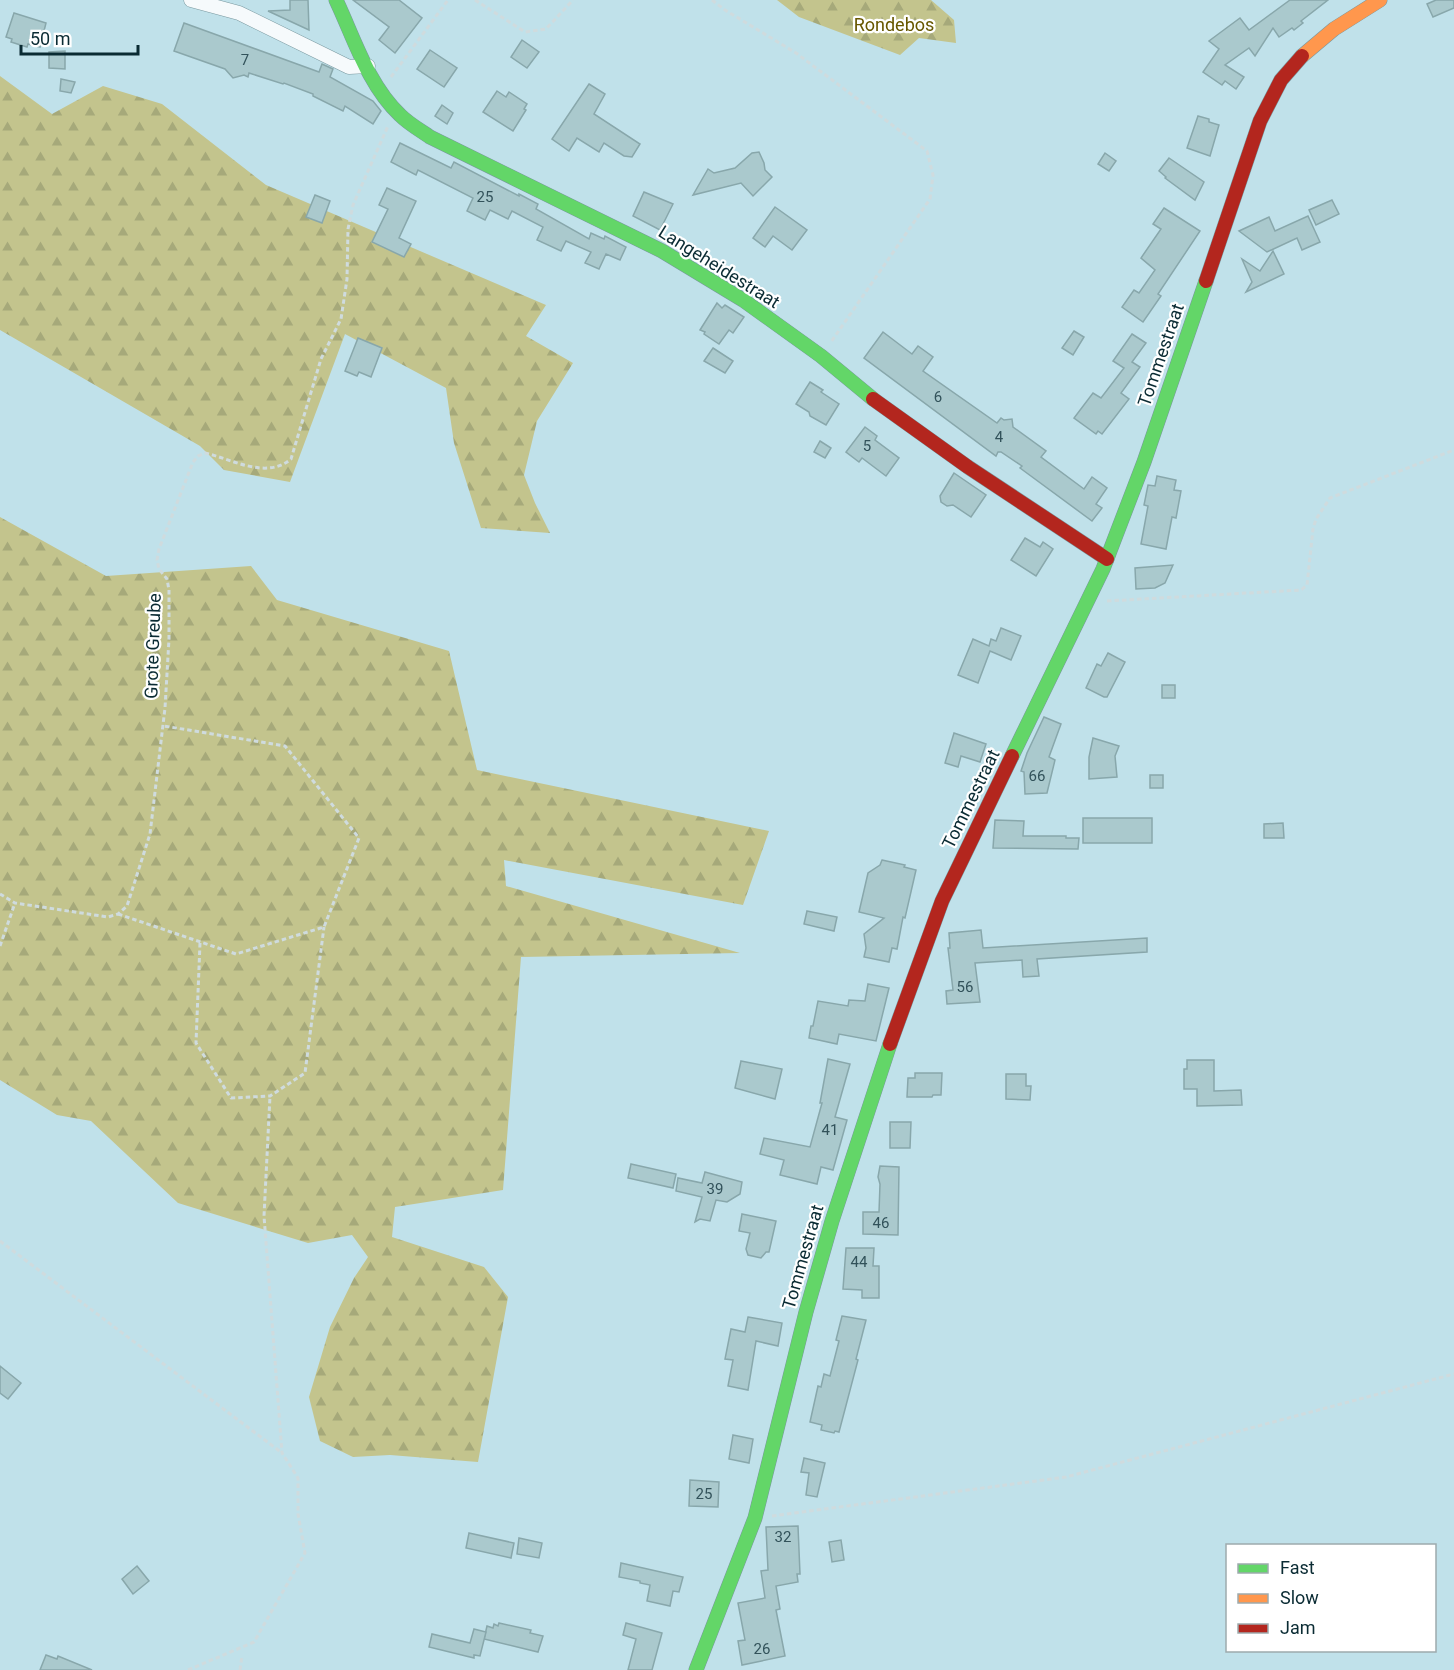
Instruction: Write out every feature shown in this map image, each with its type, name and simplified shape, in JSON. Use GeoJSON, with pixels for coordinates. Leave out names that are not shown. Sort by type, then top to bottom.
{"type":"FeatureCollection","features":[{"type":"Feature","properties":{"kind":"street"},"geometry":{"type":"LineString","coordinates":[[191,0],[239,13],[349,67],[368,66]]}},
{"type":"Feature","properties":{"kind":"street","name":"Langeheidestraat"},"geometry":{"type":"LineString","coordinates":[[336,0],[381,90],[395,110],[411,125],[430,137],[662,250],[743,300],[821,356],[872,398],[968,467],[1107,559]]}},
{"type":"Feature","properties":{"kind":"street","name":"Tommestraat"},"geometry":{"type":"LineString","coordinates":[[696,1670],[755,1518],[805,1316],[830,1229],[904,1005],[942,901],[1107,559],[1144,462],[1260,121],[1272,94],[1288,72],[1326,35],[1380,0]]}},
{"type":"Feature","properties":{"kind":"path"},"geometry":{"type":"LineString","coordinates":[[381,90],[448,0]]}},
{"type":"Feature","properties":{"kind":"path"},"geometry":{"type":"LineString","coordinates":[[475,0],[525,32],[546,29],[573,0]]}},
{"type":"Feature","properties":{"kind":"path"},"geometry":{"type":"LineString","coordinates":[[712,0],[724,10],[796,53],[927,151],[933,175],[930,199],[821,356]]}},
{"type":"Feature","properties":{"kind":"path","name":"Grote Greube"},"geometry":{"type":"LineString","coordinates":[[118,914],[126,906],[150,834],[163,726],[169,639],[169,590],[167,579],[159,569],[157,560],[193,462],[198,456],[205,453],[250,467],[261,468],[283,466],[291,459],[321,359],[341,319],[347,279],[348,229],[353,205],[395,110]]}},
{"type":"Feature","properties":{"kind":"path"},"geometry":{"type":"LineString","coordinates":[[1088,602],[1302,590],[1307,585],[1316,519],[1330,498],[1454,450]]}},
{"type":"Feature","properties":{"kind":"path"},"geometry":{"type":"LineString","coordinates":[[163,726],[285,746],[359,838],[324,927],[305,1073],[270,1096],[231,1098],[196,1043],[200,942]]}},
{"type":"Feature","properties":{"kind":"path"},"geometry":{"type":"LineString","coordinates":[[0,894],[15,903],[108,918],[118,914],[236,954],[324,927]]}},
{"type":"Feature","properties":{"kind":"path"},"geometry":{"type":"LineString","coordinates":[[0,946],[15,903]]}},
{"type":"Feature","properties":{"kind":"path"},"geometry":{"type":"LineString","coordinates":[[270,1096],[264,1216],[282,1453]]}},
{"type":"Feature","properties":{"kind":"path"},"geometry":{"type":"LineString","coordinates":[[0,1241],[282,1453],[298,1478],[298,1514],[305,1553],[254,1642],[188,1670]]}},
{"type":"Feature","properties":{"kind":"path"},"geometry":{"type":"LineString","coordinates":[[755,1518],[1066,1477],[1454,1374]]}},
{"type":"Feature","properties":{"kind":"path"},"geometry":{"type":"LineString","coordinates":[[240,1670],[242,1656]]}},
{"type":"Feature","properties":{"kind":"green space","name":"Rondebos"},"geometry":{"type":"Polygon","coordinates":[[[777,0],[931,0],[954,20],[956,43],[919,38],[900,55],[799,17],[777,0]]]}},
{"type":"Feature","properties":{"kind":"green space"},"geometry":{"type":"Polygon","coordinates":[[[0,76],[52,114],[103,86],[162,104],[266,185],[546,305],[526,336],[573,363],[537,421],[524,475],[550,533],[481,528],[454,443],[446,388],[345,334],[290,482],[224,470],[200,446],[0,330],[0,76]]]}},
{"type":"Feature","properties":{"kind":"green space"},"geometry":{"type":"Polygon","coordinates":[[[0,517],[106,576],[251,566],[277,600],[449,651],[477,770],[769,831],[743,905],[504,860],[506,886],[740,953],[521,957],[503,1190],[395,1207],[392,1237],[484,1267],[508,1297],[478,1462],[390,1455],[353,1457],[320,1441],[309,1397],[330,1327],[354,1278],[368,1257],[352,1235],[308,1243],[178,1203],[91,1121],[57,1115],[0,1080],[0,517]]]}},
{"type":"Feature","properties":{"kind":"building"},"geometry":{"type":"Polygon","coordinates":[[[290,0],[308,0],[309,30],[268,11],[290,10],[290,0]]]}},
{"type":"Feature","properties":{"kind":"building"},"geometry":{"type":"Polygon","coordinates":[[[353,0],[399,0],[422,18],[395,53],[379,40],[389,27],[353,0]]]}},
{"type":"Feature","properties":{"kind":"building"},"geometry":{"type":"Polygon","coordinates":[[[1290,0],[1328,0],[1301,21],[1303,23],[1294,30],[1292,28],[1279,37],[1273,28],[1255,56],[1249,48],[1225,65],[1244,77],[1236,89],[1225,81],[1222,85],[1203,72],[1219,49],[1209,41],[1240,18],[1249,30],[1290,0]]]}},
{"type":"Feature","properties":{"kind":"building"},"geometry":{"type":"Polygon","coordinates":[[[1436,0],[1454,0],[1454,8],[1433,17],[1427,4],[1436,0]]]}},
{"type":"Feature","properties":{"kind":"building"},"geometry":{"type":"Polygon","coordinates":[[[14,13],[46,23],[40,47],[28,44],[27,47],[11,42],[12,39],[6,37],[14,13]]]}},
{"type":"Feature","properties":{"kind":"building"},"geometry":{"type":"Polygon","coordinates":[[[184,23],[319,72],[322,64],[333,69],[330,77],[373,101],[381,111],[373,124],[345,106],[343,111],[313,94],[284,83],[249,73],[248,77],[244,75],[233,78],[225,69],[174,51],[184,23]]]}},
{"type":"Feature","properties":{"kind":"building"},"geometry":{"type":"Polygon","coordinates":[[[522,40],[539,52],[527,68],[511,57],[522,40]]]}},
{"type":"Feature","properties":{"kind":"building"},"geometry":{"type":"Polygon","coordinates":[[[430,50],[457,68],[444,87],[417,69],[430,50]]]}},
{"type":"Feature","properties":{"kind":"building"},"geometry":{"type":"Polygon","coordinates":[[[65,51],[65,69],[49,68],[49,52],[65,51]]]}},
{"type":"Feature","properties":{"kind":"building"},"geometry":{"type":"Polygon","coordinates":[[[61,79],[75,82],[71,93],[60,91],[61,79]]]}},
{"type":"Feature","properties":{"kind":"building"},"geometry":{"type":"Polygon","coordinates":[[[589,84],[605,94],[594,114],[640,144],[632,157],[624,156],[604,143],[599,152],[577,138],[569,151],[552,139],[589,84]]]}},
{"type":"Feature","properties":{"kind":"building"},"geometry":{"type":"Polygon","coordinates":[[[497,91],[506,97],[509,92],[527,104],[524,109],[526,110],[513,131],[483,112],[497,91]]]}},
{"type":"Feature","properties":{"kind":"building"},"geometry":{"type":"Polygon","coordinates":[[[442,105],[453,113],[447,124],[435,116],[442,105]]]}},
{"type":"Feature","properties":{"kind":"building"},"geometry":{"type":"Polygon","coordinates":[[[1198,116],[1219,125],[1210,156],[1187,148],[1198,116]]]}},
{"type":"Feature","properties":{"kind":"building"},"geometry":{"type":"Polygon","coordinates":[[[400,143],[451,168],[454,162],[519,196],[519,194],[538,204],[536,209],[589,239],[591,233],[604,239],[605,236],[626,247],[620,260],[606,254],[599,269],[585,263],[591,252],[566,241],[561,251],[537,240],[543,227],[512,211],[508,219],[490,210],[485,220],[467,211],[473,198],[418,170],[416,175],[391,162],[400,143]]]}},
{"type":"Feature","properties":{"kind":"building"},"geometry":{"type":"Polygon","coordinates":[[[759,152],[765,170],[772,177],[753,196],[741,183],[693,195],[708,169],[714,173],[735,168],[752,153],[759,152]]]}},
{"type":"Feature","properties":{"kind":"building"},"geometry":{"type":"Polygon","coordinates":[[[1105,153],[1116,161],[1109,171],[1098,164],[1105,153]]]}},
{"type":"Feature","properties":{"kind":"building"},"geometry":{"type":"Polygon","coordinates":[[[1169,158],[1204,182],[1195,200],[1159,171],[1169,158]]]}},
{"type":"Feature","properties":{"kind":"building"},"geometry":{"type":"Polygon","coordinates":[[[387,188],[416,201],[399,238],[411,244],[404,257],[372,242],[388,209],[379,205],[387,188]]]}},
{"type":"Feature","properties":{"kind":"building"},"geometry":{"type":"Polygon","coordinates":[[[644,192],[673,204],[660,230],[633,216],[644,192]]]}},
{"type":"Feature","properties":{"kind":"building"},"geometry":{"type":"Polygon","coordinates":[[[315,195],[330,201],[322,223],[306,217],[315,195]]]}},
{"type":"Feature","properties":{"kind":"building"},"geometry":{"type":"Polygon","coordinates":[[[1332,200],[1339,214],[1316,225],[1309,210],[1332,200]]]}},
{"type":"Feature","properties":{"kind":"building"},"geometry":{"type":"Polygon","coordinates":[[[775,207],[807,230],[792,250],[773,236],[765,247],[753,238],[775,207]]]}},
{"type":"Feature","properties":{"kind":"building"},"geometry":{"type":"Polygon","coordinates":[[[1164,208],[1200,231],[1158,294],[1161,296],[1143,322],[1122,307],[1134,290],[1139,293],[1155,270],[1141,258],[1161,229],[1153,224],[1164,208]]]}},
{"type":"Feature","properties":{"kind":"building"},"geometry":{"type":"Polygon","coordinates":[[[1308,216],[1320,242],[1302,250],[1297,238],[1267,252],[1239,231],[1269,217],[1275,231],[1308,216]]]}},
{"type":"Feature","properties":{"kind":"building"},"geometry":{"type":"Polygon","coordinates":[[[1273,251],[1284,274],[1246,292],[1252,282],[1242,259],[1260,271],[1273,251]]]}},
{"type":"Feature","properties":{"kind":"building"},"geometry":{"type":"Polygon","coordinates":[[[717,303],[722,308],[725,305],[744,317],[733,333],[729,330],[719,344],[700,330],[717,303]]]}},
{"type":"Feature","properties":{"kind":"building"},"geometry":{"type":"Polygon","coordinates":[[[1074,331],[1084,337],[1073,355],[1062,348],[1074,331]]]}},
{"type":"Feature","properties":{"kind":"building"},"geometry":{"type":"Polygon","coordinates":[[[883,332],[912,354],[918,346],[933,357],[923,371],[997,423],[1001,418],[1012,419],[1013,427],[1046,451],[1041,457],[1084,489],[1092,477],[1107,488],[1096,504],[1102,508],[1092,521],[1020,468],[1022,466],[1001,452],[998,452],[996,456],[864,358],[883,332]]]}},
{"type":"Feature","properties":{"kind":"building"},"geometry":{"type":"Polygon","coordinates":[[[1132,334],[1146,343],[1132,362],[1140,367],[1121,393],[1129,399],[1102,434],[1098,431],[1096,434],[1074,418],[1093,393],[1101,398],[1124,368],[1113,361],[1132,334]]]}},
{"type":"Feature","properties":{"kind":"building"},"geometry":{"type":"Polygon","coordinates":[[[358,338],[382,348],[371,377],[359,372],[357,376],[345,371],[358,338]]]}},
{"type":"Feature","properties":{"kind":"building"},"geometry":{"type":"Polygon","coordinates":[[[713,348],[733,361],[725,373],[704,361],[713,348]]]}},
{"type":"Feature","properties":{"kind":"building"},"geometry":{"type":"Polygon","coordinates":[[[810,382],[839,404],[826,425],[810,416],[809,412],[796,404],[810,382]]]}},
{"type":"Feature","properties":{"kind":"building"},"geometry":{"type":"Polygon","coordinates":[[[865,427],[877,436],[875,440],[899,458],[886,476],[862,458],[859,462],[846,452],[865,427]]]}},
{"type":"Feature","properties":{"kind":"building"},"geometry":{"type":"Polygon","coordinates":[[[820,441],[831,448],[825,458],[814,452],[820,441]]]}},
{"type":"Feature","properties":{"kind":"building"},"geometry":{"type":"Polygon","coordinates":[[[954,473],[986,495],[971,517],[953,505],[947,506],[941,502],[940,496],[954,473]]]}},
{"type":"Feature","properties":{"kind":"building"},"geometry":{"type":"Polygon","coordinates":[[[1157,476],[1176,480],[1174,490],[1181,491],[1176,518],[1172,517],[1166,549],[1141,544],[1148,506],[1144,505],[1148,485],[1155,486],[1157,476]]]}},
{"type":"Feature","properties":{"kind":"building"},"geometry":{"type":"Polygon","coordinates":[[[1025,538],[1040,547],[1043,542],[1053,549],[1036,576],[1011,560],[1025,538]]]}},
{"type":"Feature","properties":{"kind":"building"},"geometry":{"type":"Polygon","coordinates":[[[1173,565],[1165,583],[1155,588],[1136,589],[1135,568],[1173,565]]]}},
{"type":"Feature","properties":{"kind":"building"},"geometry":{"type":"Polygon","coordinates":[[[1001,628],[1021,636],[1011,660],[990,651],[978,683],[958,675],[973,639],[989,646],[991,639],[996,641],[1001,628]]]}},
{"type":"Feature","properties":{"kind":"building"},"geometry":{"type":"Polygon","coordinates":[[[1108,653],[1125,662],[1107,697],[1104,697],[1086,688],[1097,664],[1101,666],[1108,653]]]}},
{"type":"Feature","properties":{"kind":"building"},"geometry":{"type":"Polygon","coordinates":[[[1162,685],[1175,685],[1175,698],[1162,698],[1162,685]]]}},
{"type":"Feature","properties":{"kind":"building"},"geometry":{"type":"Polygon","coordinates":[[[1044,717],[1061,724],[1049,757],[1055,760],[1047,793],[1025,794],[1024,772],[1021,771],[1044,717]]]}},
{"type":"Feature","properties":{"kind":"building"},"geometry":{"type":"Polygon","coordinates":[[[954,733],[986,744],[980,762],[961,756],[958,767],[945,763],[954,733]]]}},
{"type":"Feature","properties":{"kind":"building"},"geometry":{"type":"Polygon","coordinates":[[[1093,738],[1119,746],[1115,756],[1117,777],[1089,779],[1089,757],[1093,738]]]}},
{"type":"Feature","properties":{"kind":"building"},"geometry":{"type":"Polygon","coordinates":[[[1150,775],[1163,775],[1163,788],[1150,788],[1150,775]]]}},
{"type":"Feature","properties":{"kind":"building"},"geometry":{"type":"Polygon","coordinates":[[[1083,818],[1152,818],[1152,843],[1083,843],[1083,818]]]}},
{"type":"Feature","properties":{"kind":"building"},"geometry":{"type":"Polygon","coordinates":[[[995,820],[1024,821],[1023,836],[1079,838],[1078,849],[993,848],[995,820]]]}},
{"type":"Feature","properties":{"kind":"building"},"geometry":{"type":"Polygon","coordinates":[[[1283,823],[1284,838],[1264,838],[1264,824],[1283,823]]]}},
{"type":"Feature","properties":{"kind":"building"},"geometry":{"type":"Polygon","coordinates":[[[882,860],[916,870],[897,949],[892,948],[889,962],[864,957],[866,948],[864,934],[884,918],[859,912],[868,873],[880,865],[882,860]]]}},
{"type":"Feature","properties":{"kind":"building"},"geometry":{"type":"Polygon","coordinates":[[[807,911],[837,917],[834,931],[804,924],[807,911]]]}},
{"type":"Feature","properties":{"kind":"building"},"geometry":{"type":"Polygon","coordinates":[[[981,930],[983,948],[1147,938],[1147,952],[1037,959],[1039,976],[1023,977],[1022,960],[975,963],[980,1002],[947,1004],[946,991],[953,990],[948,948],[950,948],[949,933],[981,930]]]}},
{"type":"Feature","properties":{"kind":"building"},"geometry":{"type":"Polygon","coordinates":[[[868,984],[889,988],[876,1041],[839,1034],[837,1044],[809,1038],[818,1001],[848,1006],[849,1000],[865,1001],[868,984]]]}},
{"type":"Feature","properties":{"kind":"building"},"geometry":{"type":"Polygon","coordinates":[[[828,1059],[850,1064],[835,1117],[847,1120],[833,1170],[821,1167],[817,1184],[780,1175],[784,1160],[760,1154],[764,1138],[810,1147],[822,1103],[820,1103],[828,1059]]]}},
{"type":"Feature","properties":{"kind":"building"},"geometry":{"type":"Polygon","coordinates":[[[1187,1060],[1214,1060],[1214,1091],[1241,1090],[1242,1105],[1197,1106],[1197,1089],[1184,1089],[1184,1069],[1187,1069],[1187,1060]]]}},
{"type":"Feature","properties":{"kind":"building"},"geometry":{"type":"Polygon","coordinates":[[[741,1061],[782,1069],[775,1099],[735,1088],[741,1061]]]}},
{"type":"Feature","properties":{"kind":"building"},"geometry":{"type":"Polygon","coordinates":[[[915,1073],[942,1073],[941,1095],[907,1097],[908,1078],[915,1078],[915,1073]]]}},
{"type":"Feature","properties":{"kind":"building"},"geometry":{"type":"Polygon","coordinates":[[[1006,1074],[1026,1074],[1026,1086],[1031,1086],[1030,1100],[1006,1099],[1006,1074]]]}},
{"type":"Feature","properties":{"kind":"building"},"geometry":{"type":"Polygon","coordinates":[[[890,1122],[911,1122],[910,1148],[890,1148],[890,1122]]]}},
{"type":"Feature","properties":{"kind":"building"},"geometry":{"type":"Polygon","coordinates":[[[631,1164],[676,1174],[673,1188],[628,1178],[631,1164]]]}},
{"type":"Feature","properties":{"kind":"building"},"geometry":{"type":"Polygon","coordinates":[[[880,1166],[899,1167],[898,1235],[863,1234],[863,1212],[879,1212],[880,1166]]]}},
{"type":"Feature","properties":{"kind":"building"},"geometry":{"type":"Polygon","coordinates":[[[705,1172],[742,1182],[740,1194],[727,1202],[716,1200],[710,1221],[700,1219],[695,1222],[702,1197],[676,1191],[678,1178],[702,1183],[705,1172]]]}},
{"type":"Feature","properties":{"kind":"building"},"geometry":{"type":"Polygon","coordinates":[[[742,1214],[776,1221],[769,1252],[761,1258],[748,1255],[746,1249],[750,1233],[739,1231],[742,1214]]]}},
{"type":"Feature","properties":{"kind":"building"},"geometry":{"type":"Polygon","coordinates":[[[846,1248],[874,1248],[873,1266],[879,1266],[879,1298],[862,1298],[862,1290],[843,1289],[846,1248]]]}},
{"type":"Feature","properties":{"kind":"building"},"geometry":{"type":"Polygon","coordinates":[[[842,1316],[866,1320],[839,1432],[834,1433],[821,1430],[822,1425],[810,1422],[818,1386],[821,1387],[824,1374],[830,1376],[839,1341],[836,1340],[842,1316]]]}},
{"type":"Feature","properties":{"kind":"building"},"geometry":{"type":"Polygon","coordinates":[[[748,1317],[782,1323],[778,1346],[756,1341],[748,1390],[728,1386],[733,1360],[725,1359],[731,1329],[745,1332],[748,1317]]]}},
{"type":"Feature","properties":{"kind":"building"},"geometry":{"type":"Polygon","coordinates":[[[0,1366],[21,1383],[8,1399],[0,1393],[0,1366]]]}},
{"type":"Feature","properties":{"kind":"building"},"geometry":{"type":"Polygon","coordinates":[[[733,1435],[753,1439],[749,1463],[729,1459],[733,1435]]]}},
{"type":"Feature","properties":{"kind":"building"},"geometry":{"type":"Polygon","coordinates":[[[804,1458],[825,1463],[817,1497],[806,1495],[809,1473],[801,1472],[804,1458]]]}},
{"type":"Feature","properties":{"kind":"building"},"geometry":{"type":"Polygon","coordinates":[[[690,1480],[719,1482],[718,1507],[689,1506],[690,1480]]]}},
{"type":"Feature","properties":{"kind":"building"},"geometry":{"type":"Polygon","coordinates":[[[798,1526],[800,1574],[797,1574],[798,1582],[776,1586],[780,1609],[776,1610],[785,1656],[742,1665],[738,1641],[745,1640],[738,1603],[765,1598],[761,1571],[768,1570],[766,1527],[798,1526]]]}},
{"type":"Feature","properties":{"kind":"building"},"geometry":{"type":"Polygon","coordinates":[[[469,1533],[514,1543],[511,1558],[466,1548],[469,1533]]]}},
{"type":"Feature","properties":{"kind":"building"},"geometry":{"type":"Polygon","coordinates":[[[519,1538],[542,1543],[539,1558],[517,1554],[519,1538]]]}},
{"type":"Feature","properties":{"kind":"building"},"geometry":{"type":"Polygon","coordinates":[[[841,1540],[844,1560],[832,1562],[829,1542],[841,1540]]]}},
{"type":"Feature","properties":{"kind":"building"},"geometry":{"type":"Polygon","coordinates":[[[621,1563],[683,1577],[679,1592],[673,1591],[670,1606],[647,1601],[650,1585],[619,1577],[621,1563]]]}},
{"type":"Feature","properties":{"kind":"building"},"geometry":{"type":"Polygon","coordinates":[[[137,1566],[149,1581],[133,1594],[122,1579],[137,1566]]]}},
{"type":"Feature","properties":{"kind":"building"},"geometry":{"type":"Polygon","coordinates":[[[499,1623],[531,1630],[530,1633],[543,1636],[538,1652],[484,1639],[487,1626],[493,1628],[494,1624],[498,1626],[499,1623]]]}},
{"type":"Feature","properties":{"kind":"building"},"geometry":{"type":"Polygon","coordinates":[[[626,1623],[662,1633],[652,1670],[628,1670],[636,1639],[623,1635],[626,1623]]]}},
{"type":"Feature","properties":{"kind":"building"},"geometry":{"type":"Polygon","coordinates":[[[474,1629],[486,1632],[480,1656],[474,1655],[474,1658],[429,1647],[432,1634],[470,1643],[474,1629]]]}},
{"type":"Feature","properties":{"kind":"building"},"geometry":{"type":"Polygon","coordinates":[[[46,1655],[57,1659],[58,1656],[92,1670],[40,1670],[46,1655]]]}},
{"type":"Feature","properties":{"kind":"traffic: fast"},"geometry":{"type":"LineString","coordinates":[[336,0],[379,90],[400,115],[411,124],[430,137],[662,251],[743,300],[821,356],[873,399]]}},
{"type":"Feature","properties":{"kind":"traffic: fast"},"geometry":{"type":"LineString","coordinates":[[1012,756],[1103,569],[1144,462],[1206,281]]}},
{"type":"Feature","properties":{"kind":"traffic: fast"},"geometry":{"type":"LineString","coordinates":[[696,1670],[755,1518],[806,1312],[832,1221],[890,1044]]}},
{"type":"Feature","properties":{"kind":"traffic: slow"},"geometry":{"type":"LineString","coordinates":[[1302,56],[1334,29],[1380,0]]}},
{"type":"Feature","properties":{"kind":"traffic: jam"},"geometry":{"type":"LineString","coordinates":[[1206,281],[1260,121],[1281,80],[1302,56]]}},
{"type":"Feature","properties":{"kind":"traffic: jam"},"geometry":{"type":"LineString","coordinates":[[873,399],[968,467],[1107,559]]}},
{"type":"Feature","properties":{"kind":"traffic: jam"},"geometry":{"type":"LineString","coordinates":[[890,1044],[942,901],[1012,756]]}}]}
